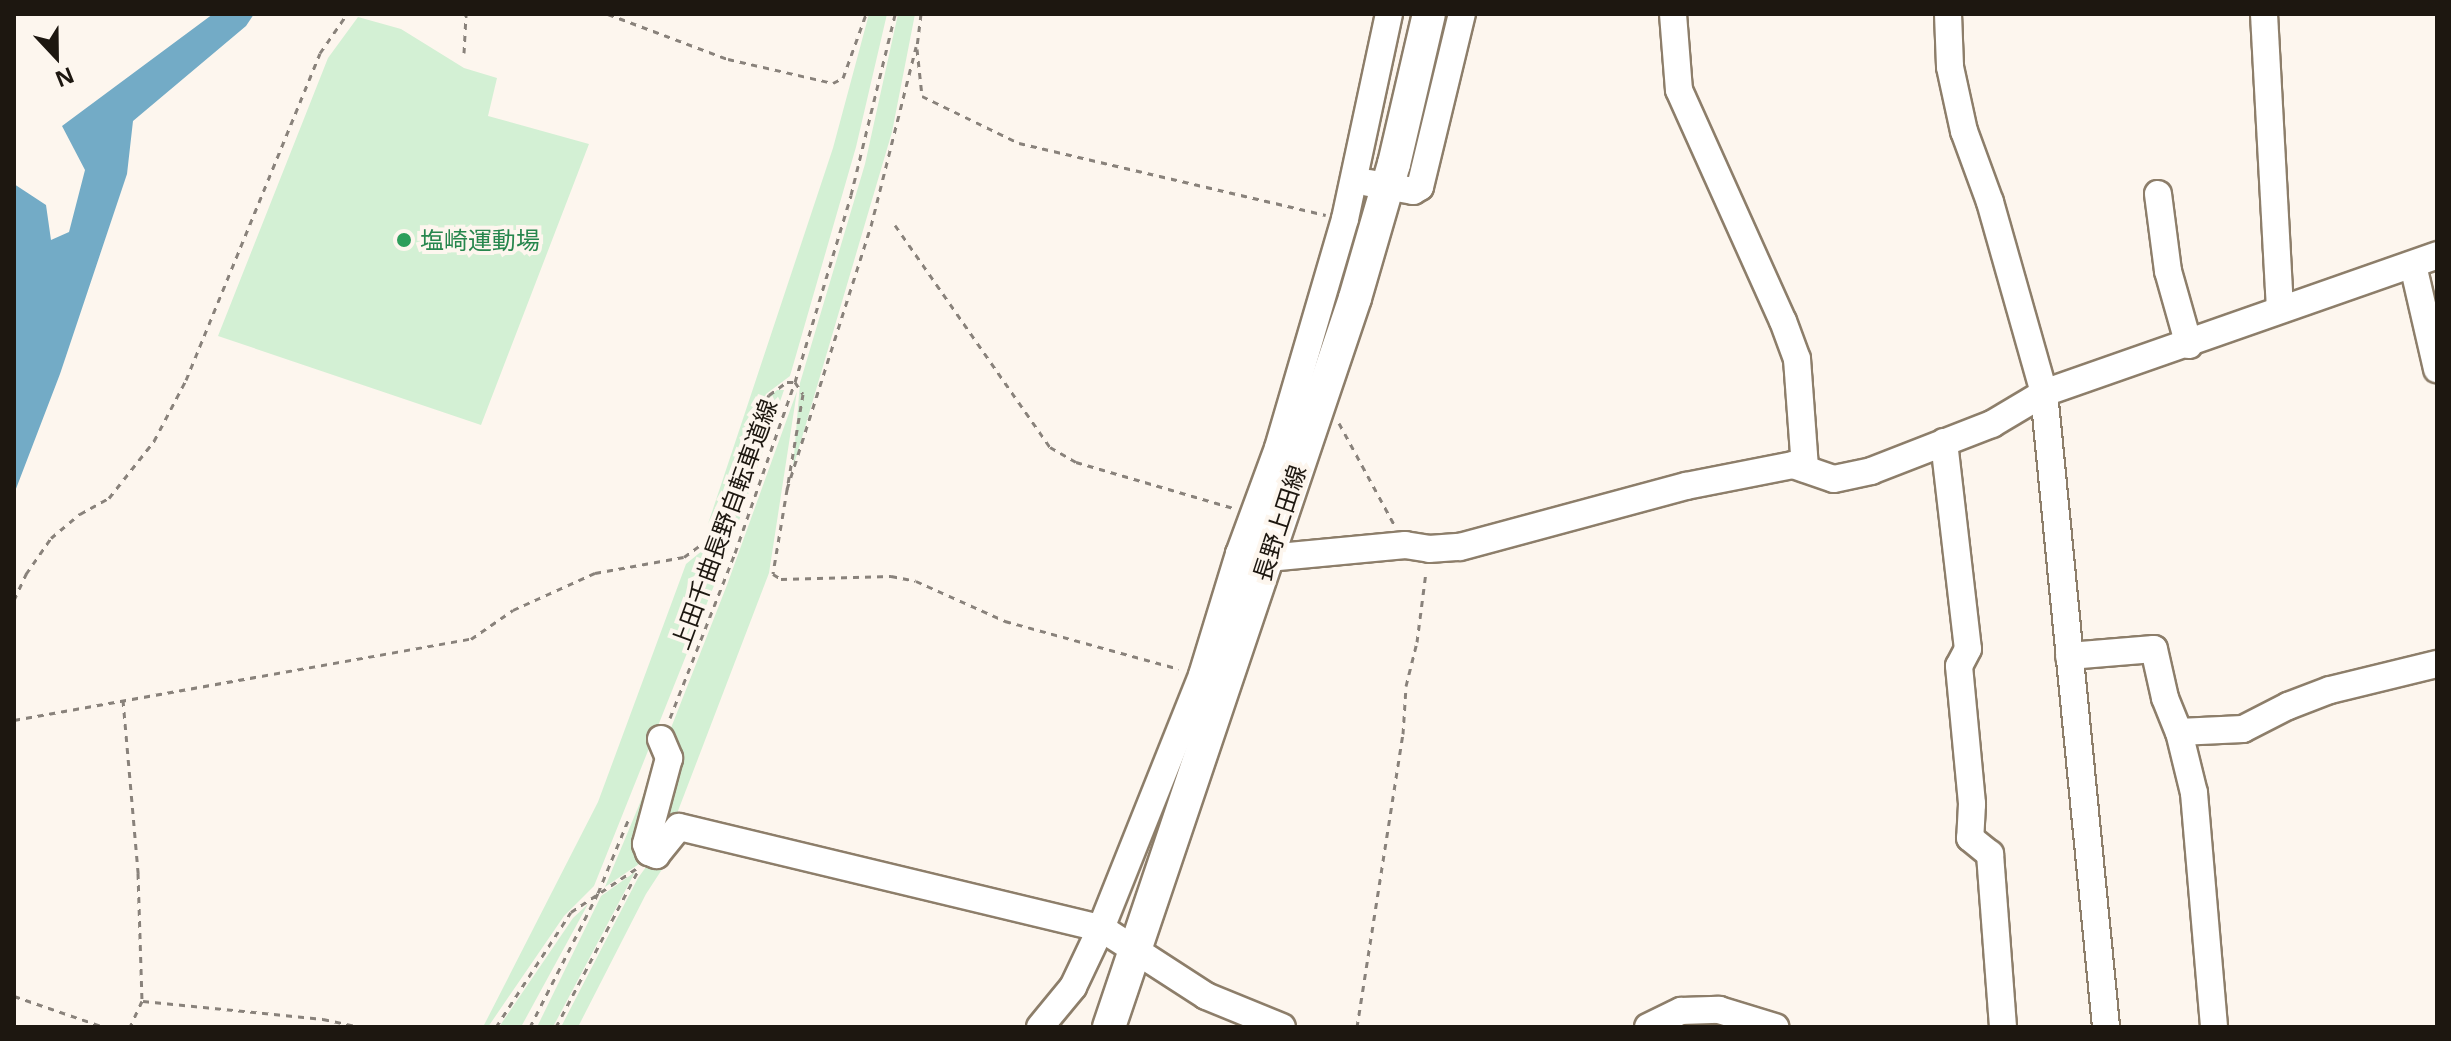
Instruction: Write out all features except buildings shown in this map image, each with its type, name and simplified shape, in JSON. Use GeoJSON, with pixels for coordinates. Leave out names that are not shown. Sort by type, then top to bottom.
{"type":"FeatureCollection","features":[{"type":"Feature","properties":{"kind":"main road","name":"長野上田線"},"geometry":{"type":"LineString","coordinates":[[1109,1027],[1253,556],[1388,187],[1429,14]]}},
{"type":"Feature","properties":{"kind":"street"},"geometry":{"type":"LineString","coordinates":[[1040,1027],[1073,987],[1101,928],[1253,556],[1256,515],[1314,386],[1345,219],[1389,14]]}},
{"type":"Feature","properties":{"kind":"street"},"geometry":{"type":"LineString","coordinates":[[1354,180],[1413,191],[1420,187],[1462,14]]}},
{"type":"Feature","properties":{"kind":"street"},"geometry":{"type":"LineString","coordinates":[[1673,14],[1679,90],[1783,321],[1797,359],[1805,469]]}},
{"type":"Feature","properties":{"kind":"street"},"geometry":{"type":"LineString","coordinates":[[1948,14],[1950,67],[1964,131],[1990,202],[2044,393],[2106,1027]]}},
{"type":"Feature","properties":{"kind":"street"},"geometry":{"type":"LineString","coordinates":[[2264,14],[2280,307]]}},
{"type":"Feature","properties":{"kind":"street"},"geometry":{"type":"LineString","coordinates":[[2158,194],[2168,271],[2189,345]]}},
{"type":"Feature","properties":{"kind":"street"},"geometry":{"type":"LineString","coordinates":[[1253,556],[1460,547],[1686,486],[1793,465],[1834,479],[1871,471],[1992,424],[2044,393],[2189,345],[2280,307],[2425,260],[2437,369]]}},
{"type":"Feature","properties":{"kind":"street"},"geometry":{"type":"LineString","coordinates":[[1944,442],[1968,649],[1959,666],[1972,804],[1970,838],[1990,854],[2003,1027]]}},
{"type":"Feature","properties":{"kind":"street"},"geometry":{"type":"LineString","coordinates":[[2069,656],[2154,649],[2165,698],[2179,732],[2194,793],[2214,1027]]}},
{"type":"Feature","properties":{"kind":"street"},"geometry":{"type":"LineString","coordinates":[[2179,732],[2243,729],[2288,706],[2330,690],[2437,664]]}},
{"type":"Feature","properties":{"kind":"street"},"geometry":{"type":"LineString","coordinates":[[661,739],[669,758],[646,844],[649,852],[656,855],[679,827],[1101,928],[1206,996],[1282,1027]]}},
{"type":"Feature","properties":{"kind":"street"},"geometry":{"type":"LineString","coordinates":[[1648,1027],[1681,1011],[1719,1010],[1775,1027]]}},
{"type":"Feature","properties":{"kind":"path"},"geometry":{"type":"LineString","coordinates":[[14,600],[26,574],[51,538],[80,514],[109,498],[154,441],[186,380],[320,53],[347,14]]}},
{"type":"Feature","properties":{"kind":"path"},"geometry":{"type":"LineString","coordinates":[[464,53],[466,14]]}},
{"type":"Feature","properties":{"kind":"path"},"geometry":{"type":"LineString","coordinates":[[608,14],[728,59],[833,83],[843,78],[866,14]]}},
{"type":"Feature","properties":{"kind":"path","name":"上田千曲長野自転車道線"},"geometry":{"type":"LineString","coordinates":[[661,739],[735,553],[795,382],[851,195],[895,14]]}},
{"type":"Feature","properties":{"kind":"path"},"geometry":{"type":"LineString","coordinates":[[921,14],[922,96],[1019,143],[1345,219]]}},
{"type":"Feature","properties":{"kind":"path"},"geometry":{"type":"LineString","coordinates":[[785,497],[871,226],[919,35]]}},
{"type":"Feature","properties":{"kind":"path"},"geometry":{"type":"LineString","coordinates":[[895,225],[1050,447],[1076,462],[1256,515]]}},
{"type":"Feature","properties":{"kind":"path"},"geometry":{"type":"LineString","coordinates":[[14,720],[471,639],[513,610],[595,573],[684,557],[706,541],[721,513],[769,395],[787,382],[795,382],[803,394],[773,574],[781,579],[878,576],[916,581],[1005,621],[1202,675]]}},
{"type":"Feature","properties":{"kind":"path"},"geometry":{"type":"LineString","coordinates":[[1314,386],[1417,547],[1357,1027]]}},
{"type":"Feature","properties":{"kind":"path"},"geometry":{"type":"LineString","coordinates":[[123,700],[138,873],[142,1001],[130,1027]]}},
{"type":"Feature","properties":{"kind":"path"},"geometry":{"type":"LineString","coordinates":[[530,1027],[598,893],[632,809]]}},
{"type":"Feature","properties":{"kind":"path"},"geometry":{"type":"LineString","coordinates":[[496,1027],[571,912],[640,866],[556,1027]]}},
{"type":"Feature","properties":{"kind":"path"},"geometry":{"type":"LineString","coordinates":[[14,996],[104,1027]]}},
{"type":"Feature","properties":{"kind":"path"},"geometry":{"type":"LineString","coordinates":[[142,1001],[323,1019],[361,1027]]}},
{"type":"Feature","properties":{"kind":"green space"},"geometry":{"type":"Polygon","coordinates":[[[869,14],[887,14],[856,147],[790,376],[766,394],[708,524],[833,148],[869,14]]]}},
{"type":"Feature","properties":{"kind":"green space"},"geometry":{"type":"Polygon","coordinates":[[[898,14],[915,14],[892,132],[793,468],[800,383],[865,164],[898,14]]]}},
{"type":"Feature","properties":{"kind":"green space","name":"塩崎運動場"},"geometry":{"type":"Polygon","coordinates":[[[358,17],[401,29],[464,68],[497,78],[488,116],[589,144],[481,425],[218,336],[328,58],[358,17]]]}},
{"type":"Feature","properties":{"kind":"green space"},"geometry":{"type":"Polygon","coordinates":[[[777,390],[784,390],[733,538],[594,886],[564,916],[488,1027],[483,1027],[598,802],[686,564],[709,545],[770,396],[777,390]]]}},
{"type":"Feature","properties":{"kind":"green space"},"geometry":{"type":"Polygon","coordinates":[[[797,391],[769,573],[673,824],[658,848],[669,733],[727,585],[797,391]]]}},
{"type":"Feature","properties":{"kind":"green space"},"geometry":{"type":"Polygon","coordinates":[[[662,750],[639,864],[605,887],[662,750]]]}},
{"type":"Feature","properties":{"kind":"green space"},"geometry":{"type":"Polygon","coordinates":[[[683,837],[646,894],[578,1027],[561,1027],[638,878],[646,867],[683,837]]]}},
{"type":"Feature","properties":{"kind":"green space"},"geometry":{"type":"Polygon","coordinates":[[[635,872],[553,1027],[537,1027],[601,896],[635,872]]]}},
{"type":"Feature","properties":{"kind":"green space"},"geometry":{"type":"Polygon","coordinates":[[[588,904],[521,1027],[499,1027],[573,918],[588,904]]]}},
{"type":"Feature","properties":{"kind":"water"},"geometry":{"type":"Polygon","coordinates":[[[213,14],[254,14],[246,26],[133,121],[127,174],[60,374],[14,494],[14,184],[46,205],[51,240],[69,232],[85,170],[62,126],[213,14]]]}},
{"type":"Feature","properties":{"kind":"place","name":"塩崎運動場"},"geometry":{"type":"Point","coordinates":[404,240]}}]}
